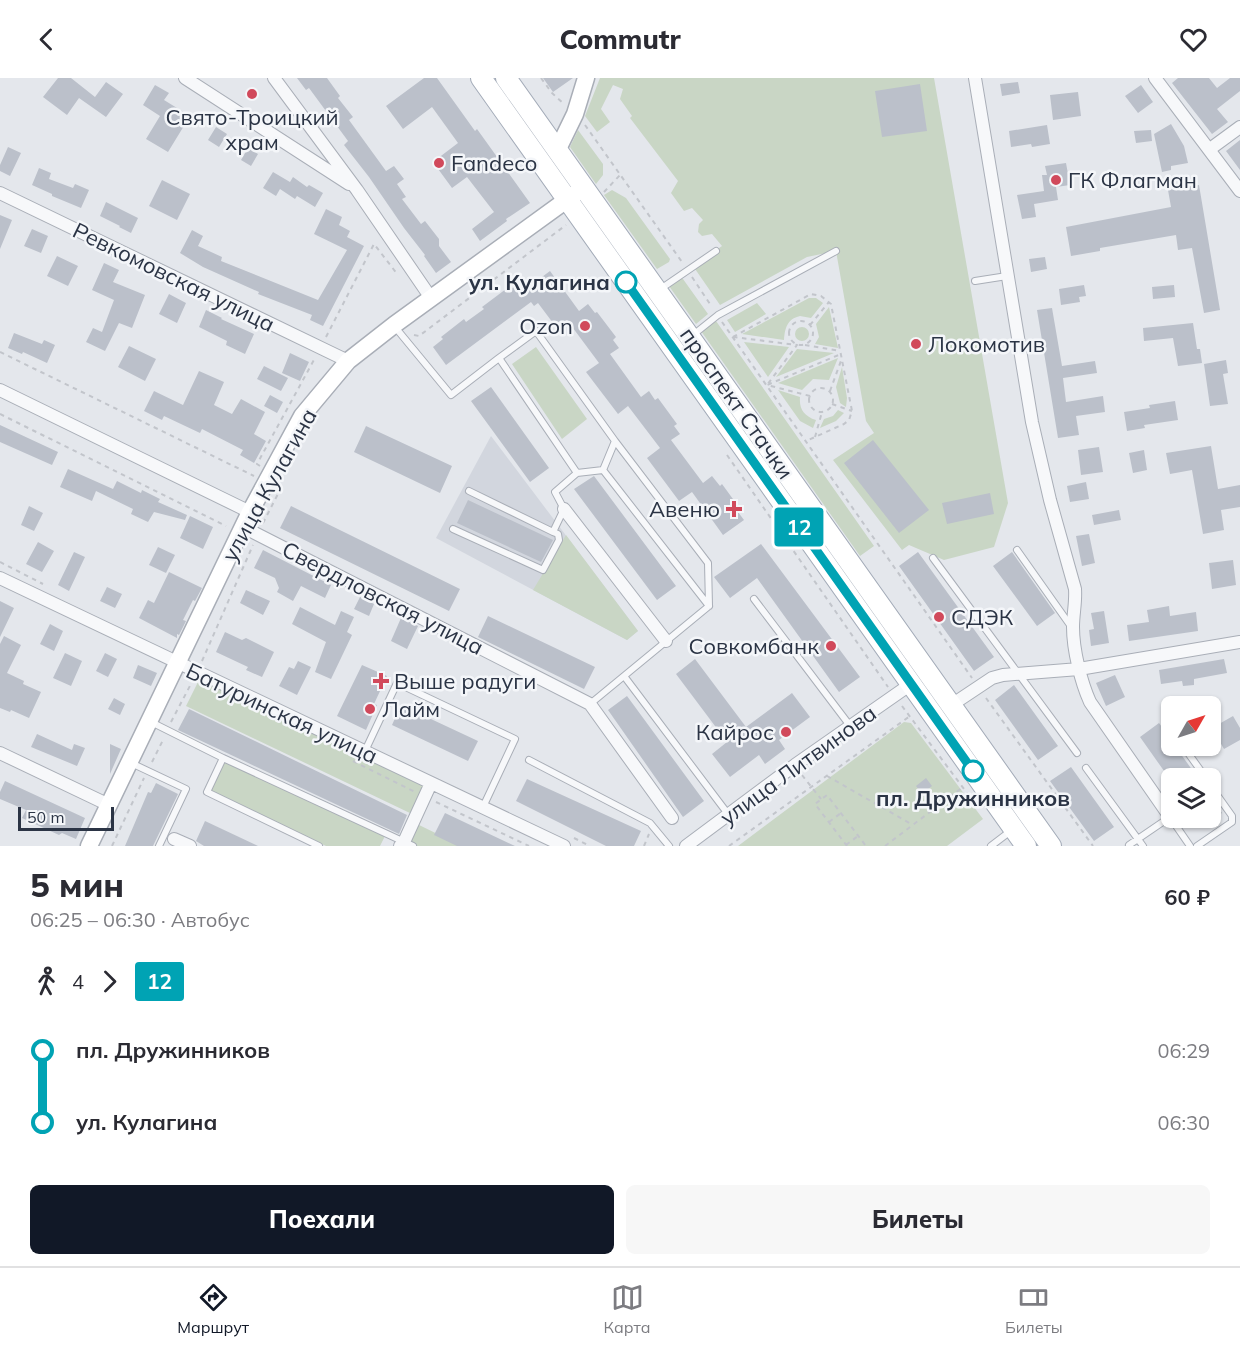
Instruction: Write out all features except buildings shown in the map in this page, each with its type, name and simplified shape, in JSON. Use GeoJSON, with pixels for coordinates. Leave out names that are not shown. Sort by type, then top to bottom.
{"type":"FeatureCollection","features":[{"type":"Feature","properties":{"kind":"main road","name":"проспект Стачки"},"geometry":{"type":"LineString","coordinates":[[481,78],[1026,846]]}},
{"type":"Feature","properties":{"kind":"main road","name":"проспект Стачки"},"geometry":{"type":"LineString","coordinates":[[506,78],[1051,846]]}},
{"type":"Feature","properties":{"kind":"street"},"geometry":{"type":"LineString","coordinates":[[185,78],[357,190]]}},
{"type":"Feature","properties":{"kind":"street"},"geometry":{"type":"LineString","coordinates":[[274,78],[357,190],[431,298]]}},
{"type":"Feature","properties":{"kind":"street"},"geometry":{"type":"LineString","coordinates":[[557,151],[575,114],[586,78]]}},
{"type":"Feature","properties":{"kind":"street"},"geometry":{"type":"LineString","coordinates":[[975,78],[1032,422],[1050,500],[1075,589],[1076,604],[1072,628],[1079,669],[1090,702],[1161,804]]}},
{"type":"Feature","properties":{"kind":"street"},"geometry":{"type":"LineString","coordinates":[[1155,78],[1240,191]]}},
{"type":"Feature","properties":{"kind":"street"},"geometry":{"type":"LineString","coordinates":[[1210,149],[1240,127]]}},
{"type":"Feature","properties":{"kind":"street","name":"улица Кулагина"},"geometry":{"type":"LineString","coordinates":[[89,846],[180,658],[250,531],[247,510],[302,416],[348,362],[397,329],[431,298],[573,207],[584,188]]}},
{"type":"Feature","properties":{"kind":"street","name":"Ревкомовская улица"},"geometry":{"type":"LineString","coordinates":[[0,193],[348,362]]}},
{"type":"Feature","properties":{"kind":"street"},"geometry":{"type":"LineString","coordinates":[[0,390],[247,510]]}},
{"type":"Feature","properties":{"kind":"street"},"geometry":{"type":"LineString","coordinates":[[564,509],[666,641]]}},
{"type":"Feature","properties":{"kind":"street","name":"Свердловская улица"},"geometry":{"type":"LineString","coordinates":[[250,531],[590,704],[672,818]]}},
{"type":"Feature","properties":{"kind":"street","name":"Батуринская улица"},"geometry":{"type":"LineString","coordinates":[[0,578],[180,658],[365,752],[564,846]]}},
{"type":"Feature","properties":{"kind":"street"},"geometry":{"type":"LineString","coordinates":[[950,705],[992,678],[1018,673],[1079,669],[1240,642]]}},
{"type":"Feature","properties":{"kind":"street","name":"улица Литвинова"},"geometry":{"type":"LineString","coordinates":[[686,846],[795,765],[911,684]]}},
{"type":"Feature","properties":{"kind":"street"},"geometry":{"type":"LineString","coordinates":[[0,753],[109,805]]}},
{"type":"Feature","properties":{"kind":"street"},"geometry":{"type":"LineString","coordinates":[[405,845],[431,783]]}},
{"type":"Feature","properties":{"kind":"street"},"geometry":{"type":"LineString","coordinates":[[174,838],[190,846]]}},
{"type":"Feature","properties":{"kind":"lane"},"geometry":{"type":"LineString","coordinates":[[657,291],[716,251]]}},
{"type":"Feature","properties":{"kind":"lane"},"geometry":{"type":"LineString","coordinates":[[690,337],[718,315],[836,251]]}},
{"type":"Feature","properties":{"kind":"lane"},"geometry":{"type":"LineString","coordinates":[[975,281],[1007,276]]}},
{"type":"Feature","properties":{"kind":"lane"},"geometry":{"type":"LineString","coordinates":[[397,329],[451,395],[536,331],[615,441],[708,563],[709,606]]}},
{"type":"Feature","properties":{"kind":"lane"},"geometry":{"type":"LineString","coordinates":[[499,358],[577,473]]}},
{"type":"Feature","properties":{"kind":"lane"},"geometry":{"type":"LineString","coordinates":[[603,470],[615,441]]}},
{"type":"Feature","properties":{"kind":"lane"},"geometry":{"type":"LineString","coordinates":[[553,532],[564,509],[555,492],[577,473],[603,470]]}},
{"type":"Feature","properties":{"kind":"lane"},"geometry":{"type":"LineString","coordinates":[[603,470],[709,606]]}},
{"type":"Feature","properties":{"kind":"lane"},"geometry":{"type":"LineString","coordinates":[[453,529],[543,570],[559,540],[560,536],[553,532],[469,491]]}},
{"type":"Feature","properties":{"kind":"lane"},"geometry":{"type":"LineString","coordinates":[[1017,550],[1072,628]]}},
{"type":"Feature","properties":{"kind":"lane"},"geometry":{"type":"LineString","coordinates":[[933,558],[1077,753]]}},
{"type":"Feature","properties":{"kind":"lane"},"geometry":{"type":"LineString","coordinates":[[754,599],[851,727]]}},
{"type":"Feature","properties":{"kind":"lane"},"geometry":{"type":"LineString","coordinates":[[590,704],[709,606]]}},
{"type":"Feature","properties":{"kind":"lane"},"geometry":{"type":"LineString","coordinates":[[624,676],[729,815]]}},
{"type":"Feature","properties":{"kind":"lane"},"geometry":{"type":"LineString","coordinates":[[365,752],[397,683],[516,740],[483,808]]}},
{"type":"Feature","properties":{"kind":"lane"},"geometry":{"type":"LineString","coordinates":[[150,722],[405,845]]}},
{"type":"Feature","properties":{"kind":"lane"},"geometry":{"type":"LineString","coordinates":[[223,758],[207,792],[319,846]]}},
{"type":"Feature","properties":{"kind":"lane"},"geometry":{"type":"LineString","coordinates":[[529,760],[650,823],[669,846]]}},
{"type":"Feature","properties":{"kind":"lane"},"geometry":{"type":"LineString","coordinates":[[131,762],[186,789],[159,846]]}},
{"type":"Feature","properties":{"kind":"lane"},"geometry":{"type":"LineString","coordinates":[[1086,768],[1143,846]]}},
{"type":"Feature","properties":{"kind":"lane"},"geometry":{"type":"LineString","coordinates":[[1197,846],[1232,822],[1232,816],[1221,800]]}},
{"type":"Feature","properties":{"kind":"lane"},"geometry":{"type":"LineString","coordinates":[[1130,846],[1161,823]]}},
{"type":"Feature","properties":{"kind":"lane"},"geometry":{"type":"LineString","coordinates":[[1178,828],[1191,846]]}},
{"type":"Feature","properties":{"kind":"lane"},"geometry":{"type":"LineString","coordinates":[[991,846],[1014,829]]}},
{"type":"Feature","properties":{"kind":"path"},"geometry":{"type":"LineString","coordinates":[[541,78],[552,93],[592,133],[978,686],[1093,846]]}},
{"type":"Feature","properties":{"kind":"path"},"geometry":{"type":"LineString","coordinates":[[397,329],[419,336],[573,207]]}},
{"type":"Feature","properties":{"kind":"path"},"geometry":{"type":"LineString","coordinates":[[263,468],[257,464],[374,244],[402,279]]}},
{"type":"Feature","properties":{"kind":"path"},"geometry":{"type":"LineString","coordinates":[[733,337],[812,294],[821,296],[829,302],[852,411],[849,420],[844,424],[806,441]]}},
{"type":"Feature","properties":{"kind":"path"},"geometry":{"type":"LineString","coordinates":[[809,325],[829,302]]}},
{"type":"Feature","properties":{"kind":"path"},"geometry":{"type":"LineString","coordinates":[[797,345],[789,336],[790,328],[800,321],[812,329],[812,337],[804,345]]}},
{"type":"Feature","properties":{"kind":"path"},"geometry":{"type":"LineString","coordinates":[[733,337],[804,345],[841,354]]}},
{"type":"Feature","properties":{"kind":"path"},"geometry":{"type":"LineString","coordinates":[[767,385],[797,345]]}},
{"type":"Feature","properties":{"kind":"path"},"geometry":{"type":"LineString","coordinates":[[0,352],[258,478]]}},
{"type":"Feature","properties":{"kind":"path"},"geometry":{"type":"LineString","coordinates":[[767,385],[841,354]]}},
{"type":"Feature","properties":{"kind":"path"},"geometry":{"type":"LineString","coordinates":[[810,396],[812,407],[822,412],[829,409],[833,398],[830,391],[841,354]]}},
{"type":"Feature","properties":{"kind":"path"},"geometry":{"type":"LineString","coordinates":[[767,385],[810,396]]}},
{"type":"Feature","properties":{"kind":"path"},"geometry":{"type":"LineString","coordinates":[[810,396],[819,388],[830,391]]}},
{"type":"Feature","properties":{"kind":"path"},"geometry":{"type":"LineString","coordinates":[[832,404],[852,411]]}},
{"type":"Feature","properties":{"kind":"path"},"geometry":{"type":"LineString","coordinates":[[815,437],[822,412]]}},
{"type":"Feature","properties":{"kind":"path"},"geometry":{"type":"LineString","coordinates":[[0,414],[234,529],[247,510]]}},
{"type":"Feature","properties":{"kind":"path"},"geometry":{"type":"LineString","coordinates":[[180,658],[202,661],[250,531],[283,483]]}},
{"type":"Feature","properties":{"kind":"path"},"geometry":{"type":"LineString","coordinates":[[0,562],[52,588]]}},
{"type":"Feature","properties":{"kind":"path"},"geometry":{"type":"LineString","coordinates":[[729,846],[910,716],[963,788],[885,846]]}},
{"type":"Feature","properties":{"kind":"path"},"geometry":{"type":"LineString","coordinates":[[795,765],[821,799]]}},
{"type":"Feature","properties":{"kind":"path"},"geometry":{"type":"LineString","coordinates":[[112,846],[148,771]]}},
{"type":"Feature","properties":{"kind":"path"},"geometry":{"type":"LineString","coordinates":[[827,776],[913,825]]}},
{"type":"Feature","properties":{"kind":"path"},"geometry":{"type":"LineString","coordinates":[[858,836],[847,845],[815,804],[827,795],[866,846]]}},
{"type":"Feature","properties":{"kind":"path"},"geometry":{"type":"LineString","coordinates":[[829,822],[841,813]]}},
{"type":"Feature","properties":{"kind":"shaded area"},"geometry":{"type":"Polygon","coordinates":[[[491,436],[638,631],[627,640],[436,538],[491,436]]]}},
{"type":"Feature","properties":{"kind":"green space","name":"Локомотив"},"geometry":{"type":"Polygon","coordinates":[[[600,78],[934,78],[1008,503],[994,547],[944,560],[909,545],[902,550],[833,460],[874,433],[866,421],[836,251],[807,257],[720,305],[693,266],[722,246],[712,234],[702,236],[698,232],[699,224],[703,220],[692,208],[684,211],[671,193],[678,181],[630,118],[632,116],[620,99],[623,89],[613,85],[601,109],[610,122],[597,132],[585,116],[600,78]]]}},
{"type":"Feature","properties":{"kind":"green space"},"geometry":{"type":"Polygon","coordinates":[[[578,130],[603,164],[603,175],[596,184],[570,147],[578,130]]]}},
{"type":"Feature","properties":{"kind":"green space"},"geometry":{"type":"Polygon","coordinates":[[[612,190],[626,198],[670,259],[669,262],[657,269],[604,195],[612,190]]]}},
{"type":"Feature","properties":{"kind":"green space"},"geometry":{"type":"Polygon","coordinates":[[[680,278],[708,314],[696,324],[669,286],[680,278]]]}},
{"type":"Feature","properties":{"kind":"green space"},"geometry":{"type":"Polygon","coordinates":[[[809,298],[816,298],[823,303],[811,318],[800,316],[789,322],[784,340],[742,334],[809,298]]]}},
{"type":"Feature","properties":{"kind":"green space"},"geometry":{"type":"Polygon","coordinates":[[[757,303],[766,314],[735,332],[727,320],[757,303]]]}},
{"type":"Feature","properties":{"kind":"green space"},"geometry":{"type":"Polygon","coordinates":[[[829,307],[838,348],[815,344],[819,337],[816,324],[829,307]]]}},
{"type":"Feature","properties":{"kind":"green space"},"geometry":{"type":"Polygon","coordinates":[[[716,321],[874,546],[860,556],[701,331],[716,321]]]}},
{"type":"Feature","properties":{"kind":"green space"},"geometry":{"type":"Polygon","coordinates":[[[799,327],[805,327],[809,334],[805,341],[799,341],[795,337],[795,331],[799,327]]]}},
{"type":"Feature","properties":{"kind":"green space"},"geometry":{"type":"Polygon","coordinates":[[[744,342],[789,347],[768,377],[744,342]]]}},
{"type":"Feature","properties":{"kind":"green space"},"geometry":{"type":"Polygon","coordinates":[[[536,347],[587,419],[562,439],[512,364],[536,347]]]}},
{"type":"Feature","properties":{"kind":"green space"},"geometry":{"type":"Polygon","coordinates":[[[797,349],[834,353],[776,377],[797,349]]]}},
{"type":"Feature","properties":{"kind":"green space"},"geometry":{"type":"Polygon","coordinates":[[[838,358],[829,380],[813,379],[802,390],[778,383],[838,358]]]}},
{"type":"Feature","properties":{"kind":"green space"},"geometry":{"type":"Polygon","coordinates":[[[842,367],[847,398],[846,407],[840,403],[836,387],[842,367]]]}},
{"type":"Feature","properties":{"kind":"green space"},"geometry":{"type":"Polygon","coordinates":[[[778,390],[800,397],[803,412],[816,420],[813,428],[800,421],[778,390]]]}},
{"type":"Feature","properties":{"kind":"green space"},"geometry":{"type":"Polygon","coordinates":[[[838,410],[844,413],[836,421],[820,428],[824,419],[833,416],[838,410]]]}},
{"type":"Feature","properties":{"kind":"green space"},"geometry":{"type":"Polygon","coordinates":[[[566,535],[638,631],[627,640],[533,590],[566,535]]]}},
{"type":"Feature","properties":{"kind":"green space"},"geometry":{"type":"Polygon","coordinates":[[[200,678],[427,784],[412,814],[186,706],[200,678]]]}},
{"type":"Feature","properties":{"kind":"green space"},"geometry":{"type":"Polygon","coordinates":[[[904,722],[911,723],[983,819],[947,846],[738,846],[904,722]]]}},
{"type":"Feature","properties":{"kind":"green space"},"geometry":{"type":"Polygon","coordinates":[[[224,761],[385,836],[380,846],[326,846],[210,790],[224,761]]]}},
{"type":"Feature","properties":{"kind":"green space"},"geometry":{"type":"Polygon","coordinates":[[[417,824],[462,846],[407,846],[417,824]]]}},
{"type":"Feature","properties":{"kind":"bus line","name":"12"},"geometry":{"type":"LineString","coordinates":[[626,282],[973,771]]}},
{"type":"Feature","properties":{"kind":"place","name":"Свято-Троицкий храм"},"geometry":{"type":"Point","coordinates":[252,94]}},
{"type":"Feature","properties":{"kind":"place","name":"Fandeco"},"geometry":{"type":"Point","coordinates":[439,163]}},
{"type":"Feature","properties":{"kind":"place","name":"ГК Флагман"},"geometry":{"type":"Point","coordinates":[1056,180]}},
{"type":"Feature","properties":{"kind":"place","name":"ул. Кулагина"},"geometry":{"type":"Point","coordinates":[626,282]}},
{"type":"Feature","properties":{"kind":"place","name":"Ozon"},"geometry":{"type":"Point","coordinates":[585,326]}},
{"type":"Feature","properties":{"kind":"place","name":"Локомотив"},"geometry":{"type":"Point","coordinates":[916,344]}},
{"type":"Feature","properties":{"kind":"place","name":"Авеню"},"geometry":{"type":"Point","coordinates":[734,509]}},
{"type":"Feature","properties":{"kind":"place","name":"СДЭК"},"geometry":{"type":"Point","coordinates":[939,617]}},
{"type":"Feature","properties":{"kind":"place","name":"Совкомбанк"},"geometry":{"type":"Point","coordinates":[831,646]}},
{"type":"Feature","properties":{"kind":"place","name":"Выше радуги"},"geometry":{"type":"Point","coordinates":[381,681]}},
{"type":"Feature","properties":{"kind":"place","name":"Лайм"},"geometry":{"type":"Point","coordinates":[370,709]}},
{"type":"Feature","properties":{"kind":"place","name":"Кайрос"},"geometry":{"type":"Point","coordinates":[786,732]}},
{"type":"Feature","properties":{"kind":"place","name":"пл. Дружинников"},"geometry":{"type":"Point","coordinates":[973,771]}}]}
